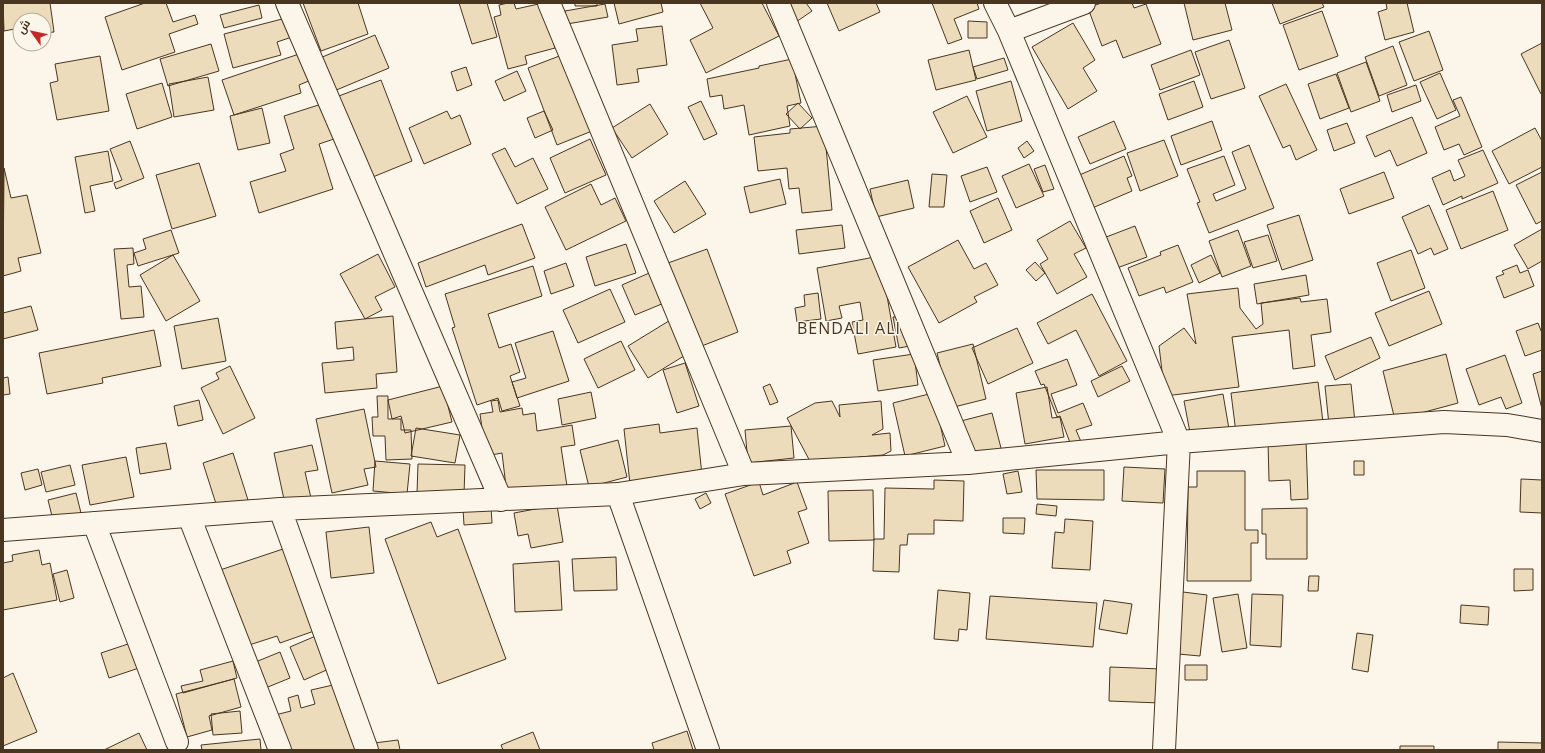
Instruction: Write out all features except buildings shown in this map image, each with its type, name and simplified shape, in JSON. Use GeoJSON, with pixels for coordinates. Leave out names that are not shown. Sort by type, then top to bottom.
{"type":"FeatureCollection","features":[{"type":"Feature","properties":{"kind":"street"},"geometry":{"type":"LineString","coordinates":[[287,3],[501,500]]}},
{"type":"Feature","properties":{"kind":"street"},"geometry":{"type":"LineString","coordinates":[[549,3],[744,474]]}},
{"type":"Feature","properties":{"kind":"street"},"geometry":{"type":"LineString","coordinates":[[778,3],[968,463]]}},
{"type":"Feature","properties":{"kind":"street"},"geometry":{"type":"LineString","coordinates":[[995,3],[1009,31],[1179,442],[1164,750]]}},
{"type":"Feature","properties":{"kind":"street"},"geometry":{"type":"LineString","coordinates":[[1009,31],[1084,3]]}},
{"type":"Feature","properties":{"kind":"street"},"geometry":{"type":"LineString","coordinates":[[3,530],[280,509],[618,494],[744,474],[968,463],[1179,442],[1444,422],[1506,425],[1542,431]]}},
{"type":"Feature","properties":{"kind":"street"},"geometry":{"type":"LineString","coordinates":[[618,494],[708,750]]}},
{"type":"Feature","properties":{"kind":"street"},"geometry":{"type":"LineString","coordinates":[[280,509],[367,750]]}},
{"type":"Feature","properties":{"kind":"street"},"geometry":{"type":"LineString","coordinates":[[189,516],[280,750]]}},
{"type":"Feature","properties":{"kind":"street"},"geometry":{"type":"LineString","coordinates":[[94,524],[177,742]]}},
{"type":"Feature","properties":{"kind":"district","name":"BENDALI ALI"},"geometry":{"type":"Point","coordinates":[849,328]}}]}
